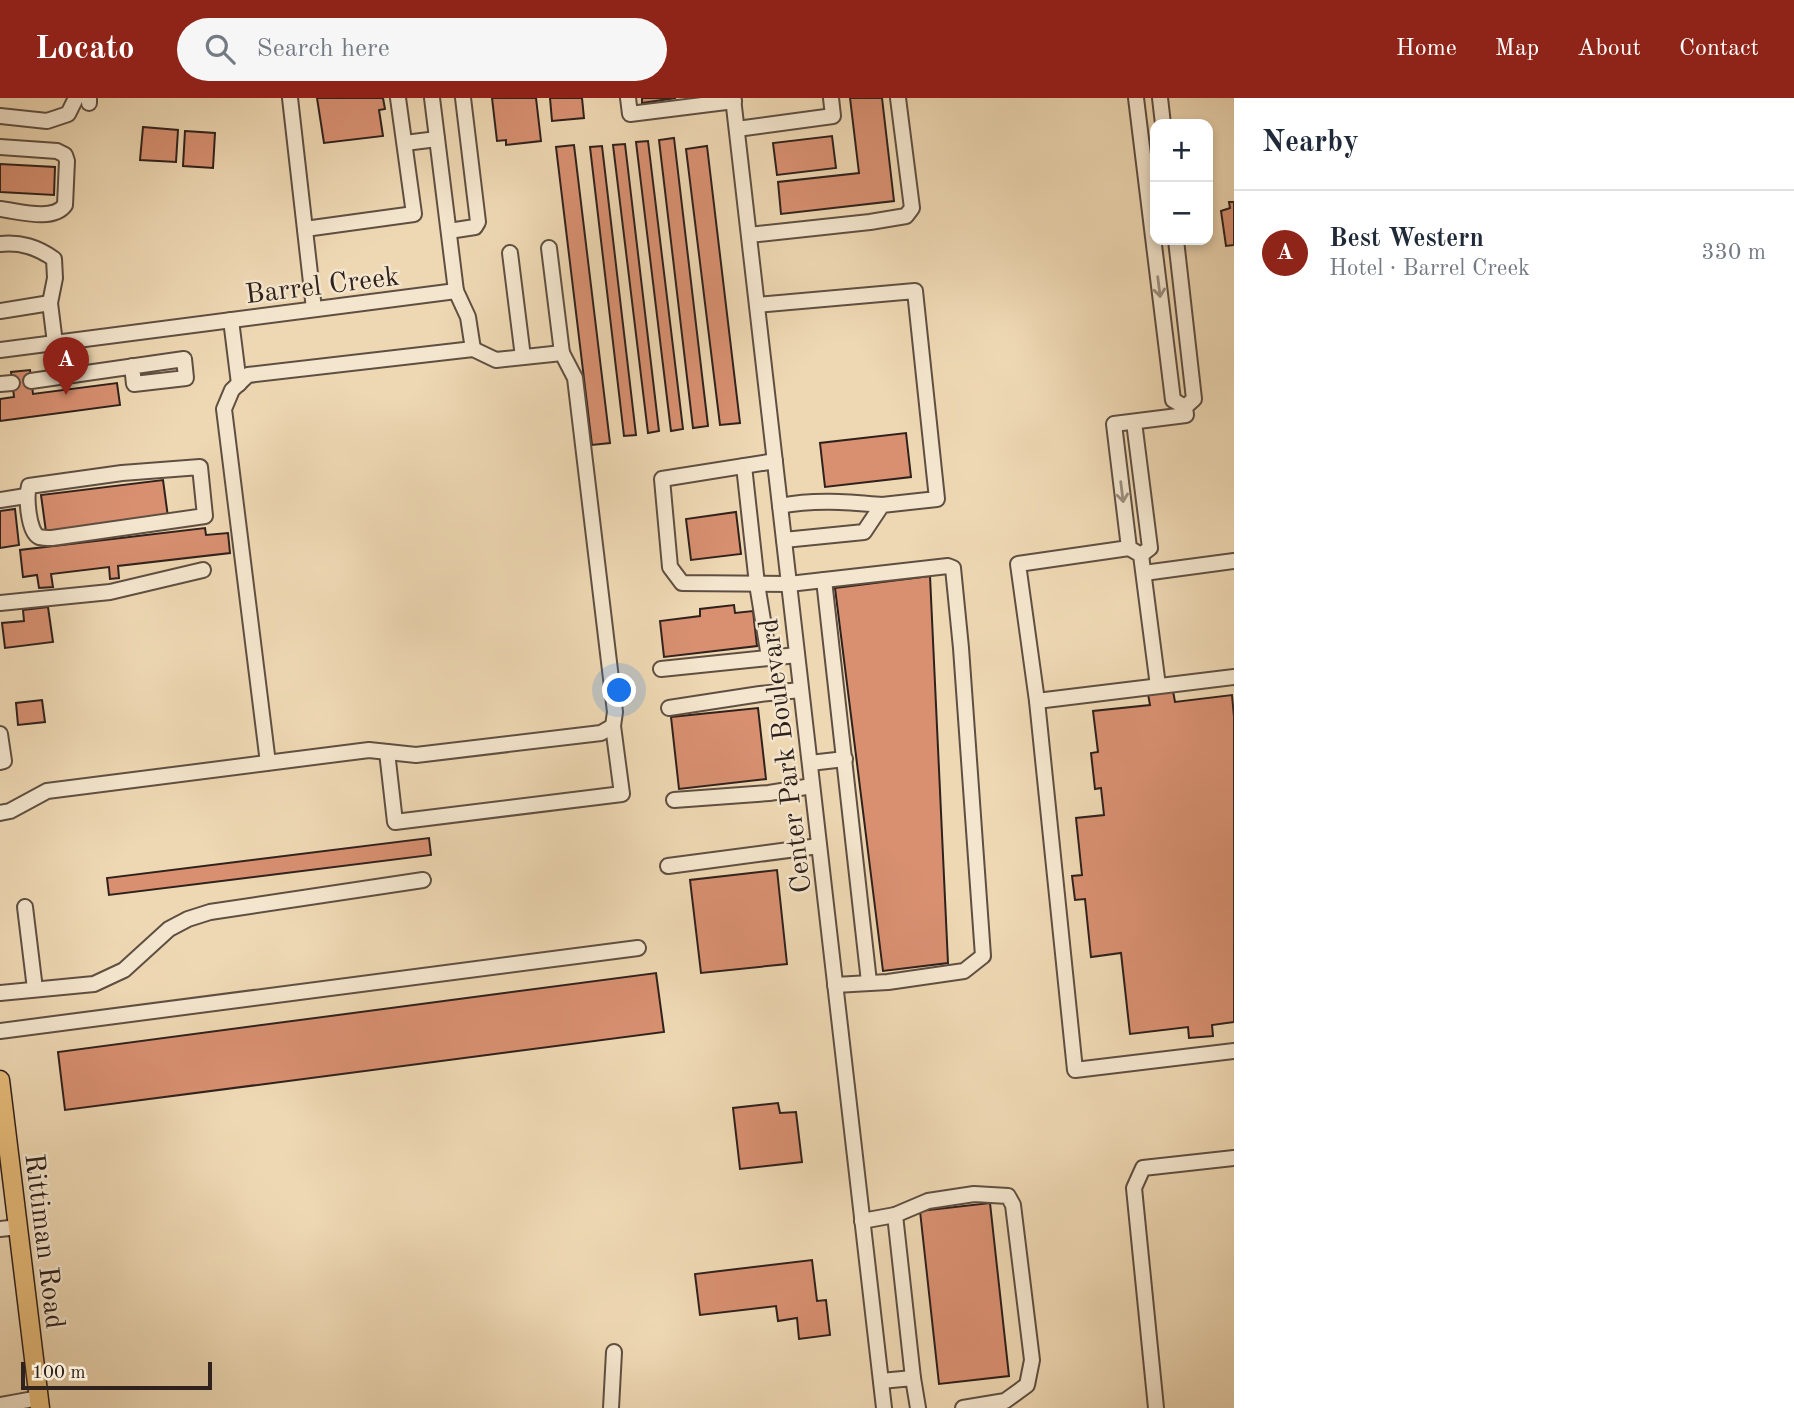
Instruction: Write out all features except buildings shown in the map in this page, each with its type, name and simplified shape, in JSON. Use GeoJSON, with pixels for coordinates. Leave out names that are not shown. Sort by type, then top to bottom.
{"type":"FeatureCollection","features":[{"type":"Feature","properties":{"kind":"main road","name":"Rittiman Road"},"geometry":{"type":"LineString","coordinates":[[0,1087],[9,1228],[40,1403]]}},
{"type":"Feature","properties":{"kind":"street"},"geometry":{"type":"LineString","coordinates":[[290,98],[314,309]]}},
{"type":"Feature","properties":{"kind":"street"},"geometry":{"type":"LineString","coordinates":[[305,229],[414,214],[398,98]]}},
{"type":"Feature","properties":{"kind":"street"},"geometry":{"type":"LineString","coordinates":[[432,98],[456,291],[468,317],[473,349]]}},
{"type":"Feature","properties":{"kind":"street"},"geometry":{"type":"LineString","coordinates":[[449,231],[475,227],[478,222],[463,98]]}},
{"type":"Feature","properties":{"kind":"street"},"geometry":{"type":"LineString","coordinates":[[628,98],[630,114],[703,101],[734,99]]}},
{"type":"Feature","properties":{"kind":"street"},"geometry":{"type":"LineString","coordinates":[[737,130],[833,116],[831,98]]}},
{"type":"Feature","properties":{"kind":"street"},"geometry":{"type":"LineString","coordinates":[[749,235],[906,216],[912,208],[898,98]]}},
{"type":"Feature","properties":{"kind":"street"},"geometry":{"type":"LineString","coordinates":[[1136,98],[1150,198]]}},
{"type":"Feature","properties":{"kind":"street"},"geometry":{"type":"LineString","coordinates":[[1160,98],[1162,119]]}},
{"type":"Feature","properties":{"kind":"street","name":"Center Park Boulevard"},"geometry":{"type":"LineString","coordinates":[[734,99],[884,1408]]}},
{"type":"Feature","properties":{"kind":"street"},"geometry":{"type":"LineString","coordinates":[[0,116],[47,121],[68,114],[85,100]]}},
{"type":"Feature","properties":{"kind":"street"},"geometry":{"type":"LineString","coordinates":[[404,143],[437,139]]}},
{"type":"Feature","properties":{"kind":"street"},"geometry":{"type":"LineString","coordinates":[[0,147],[57,151],[65,155],[67,161],[65,205],[62,209],[52,214],[0,209]]}},
{"type":"Feature","properties":{"kind":"street"},"geometry":{"type":"LineString","coordinates":[[5,244],[37,247],[54,259],[55,278],[50,303],[55,343]]}},
{"type":"Feature","properties":{"kind":"street"},"geometry":{"type":"LineString","coordinates":[[1156,245],[1173,400],[1185,407]]}},
{"type":"Feature","properties":{"kind":"street"},"geometry":{"type":"LineString","coordinates":[[1177,245],[1194,399],[1185,407]]}},
{"type":"Feature","properties":{"kind":"street"},"geometry":{"type":"LineString","coordinates":[[387,752],[396,822],[622,794],[613,726],[615,712],[575,378],[562,352],[549,248]]}},
{"type":"Feature","properties":{"kind":"street"},"geometry":{"type":"LineString","coordinates":[[510,253],[523,358]]}},
{"type":"Feature","properties":{"kind":"street","name":"Barrel Creek"},"geometry":{"type":"LineString","coordinates":[[0,350],[456,291]]}},
{"type":"Feature","properties":{"kind":"street"},"geometry":{"type":"LineString","coordinates":[[757,305],[915,291],[937,499],[881,505],[806,501],[780,506]]}},
{"type":"Feature","properties":{"kind":"street"},"geometry":{"type":"LineString","coordinates":[[0,311],[50,303]]}},
{"type":"Feature","properties":{"kind":"street"},"geometry":{"type":"LineString","coordinates":[[231,320],[239,384]]}},
{"type":"Feature","properties":{"kind":"street"},"geometry":{"type":"LineString","coordinates":[[268,763],[224,409],[232,390],[248,375],[473,349],[496,360],[562,352]]}},
{"type":"Feature","properties":{"kind":"street"},"geometry":{"type":"LineString","coordinates":[[31,381],[132,366]]}},
{"type":"Feature","properties":{"kind":"street"},"geometry":{"type":"LineString","coordinates":[[1158,686],[1144,573],[1135,551],[1114,424],[1186,415],[1185,407]]}},
{"type":"Feature","properties":{"kind":"street"},"geometry":{"type":"LineString","coordinates":[[1134,422],[1150,548],[1018,564],[1037,701],[1075,1070],[1234,1051]]}},
{"type":"Feature","properties":{"kind":"street"},"geometry":{"type":"LineString","coordinates":[[775,461],[662,479],[670,567],[682,583],[789,584],[948,566],[953,568],[983,956],[964,971],[888,982],[835,985]]}},
{"type":"Feature","properties":{"kind":"street"},"geometry":{"type":"LineString","coordinates":[[744,466],[757,584],[769,657]]}},
{"type":"Feature","properties":{"kind":"street"},"geometry":{"type":"LineString","coordinates":[[200,467],[205,516],[52,538],[39,537],[34,531],[26,496],[29,485],[122,473],[200,467]]}},
{"type":"Feature","properties":{"kind":"street"},"geometry":{"type":"LineString","coordinates":[[0,500],[26,496]]}},
{"type":"Feature","properties":{"kind":"street"},"geometry":{"type":"LineString","coordinates":[[784,540],[864,532],[881,505]]}},
{"type":"Feature","properties":{"kind":"street"},"geometry":{"type":"LineString","coordinates":[[1144,573],[1234,561]]}},
{"type":"Feature","properties":{"kind":"street"},"geometry":{"type":"LineString","coordinates":[[0,603],[110,592],[203,570]]}},
{"type":"Feature","properties":{"kind":"street"},"geometry":{"type":"LineString","coordinates":[[824,580],[869,982]]}},
{"type":"Feature","properties":{"kind":"street"},"geometry":{"type":"LineString","coordinates":[[661,669],[797,655]]}},
{"type":"Feature","properties":{"kind":"street"},"geometry":{"type":"LineString","coordinates":[[1037,701],[1234,677]]}},
{"type":"Feature","properties":{"kind":"street"},"geometry":{"type":"LineString","coordinates":[[668,708],[801,690]]}},
{"type":"Feature","properties":{"kind":"street"},"geometry":{"type":"LineString","coordinates":[[0,813],[10,811],[47,791],[369,750],[429,753],[601,733],[613,726]]}},
{"type":"Feature","properties":{"kind":"street"},"geometry":{"type":"LineString","coordinates":[[0,734],[4,761],[0,762]]}},
{"type":"Feature","properties":{"kind":"street"},"geometry":{"type":"LineString","coordinates":[[810,763],[845,759]]}},
{"type":"Feature","properties":{"kind":"street"},"geometry":{"type":"LineString","coordinates":[[674,800],[769,793],[812,786]]}},
{"type":"Feature","properties":{"kind":"street"},"geometry":{"type":"LineString","coordinates":[[668,866],[819,846]]}},
{"type":"Feature","properties":{"kind":"street"},"geometry":{"type":"LineString","coordinates":[[0,993],[94,984],[124,970],[169,929],[210,912],[423,880]]}},
{"type":"Feature","properties":{"kind":"street"},"geometry":{"type":"LineString","coordinates":[[24,907],[35,989]]}},
{"type":"Feature","properties":{"kind":"street"},"geometry":{"type":"LineString","coordinates":[[0,1031],[638,948]]}},
{"type":"Feature","properties":{"kind":"street"},"geometry":{"type":"LineString","coordinates":[[1156,1408],[1135,1188],[1143,1168],[1234,1158]]}},
{"type":"Feature","properties":{"kind":"street"},"geometry":{"type":"LineString","coordinates":[[862,1221],[895,1215],[928,1201],[974,1194],[1008,1196],[1013,1205],[1032,1360],[1027,1385],[1005,1401],[964,1408]]}},
{"type":"Feature","properties":{"kind":"street"},"geometry":{"type":"LineString","coordinates":[[895,1215],[918,1408]]}},
{"type":"Feature","properties":{"kind":"street"},"geometry":{"type":"LineString","coordinates":[[611,1408],[614,1352]]}},
{"type":"Feature","properties":{"kind":"street"},"geometry":{"type":"LineString","coordinates":[[881,1381],[913,1378]]}},
{"type":"Feature","properties":{"kind":"street"},"geometry":{"type":"LineString","coordinates":[[0,1408],[1,1405],[40,1403]]}},
{"type":"Feature","properties":{"kind":"place","name":"Best Western"},"geometry":{"type":"Point","coordinates":[66,395]}}]}
